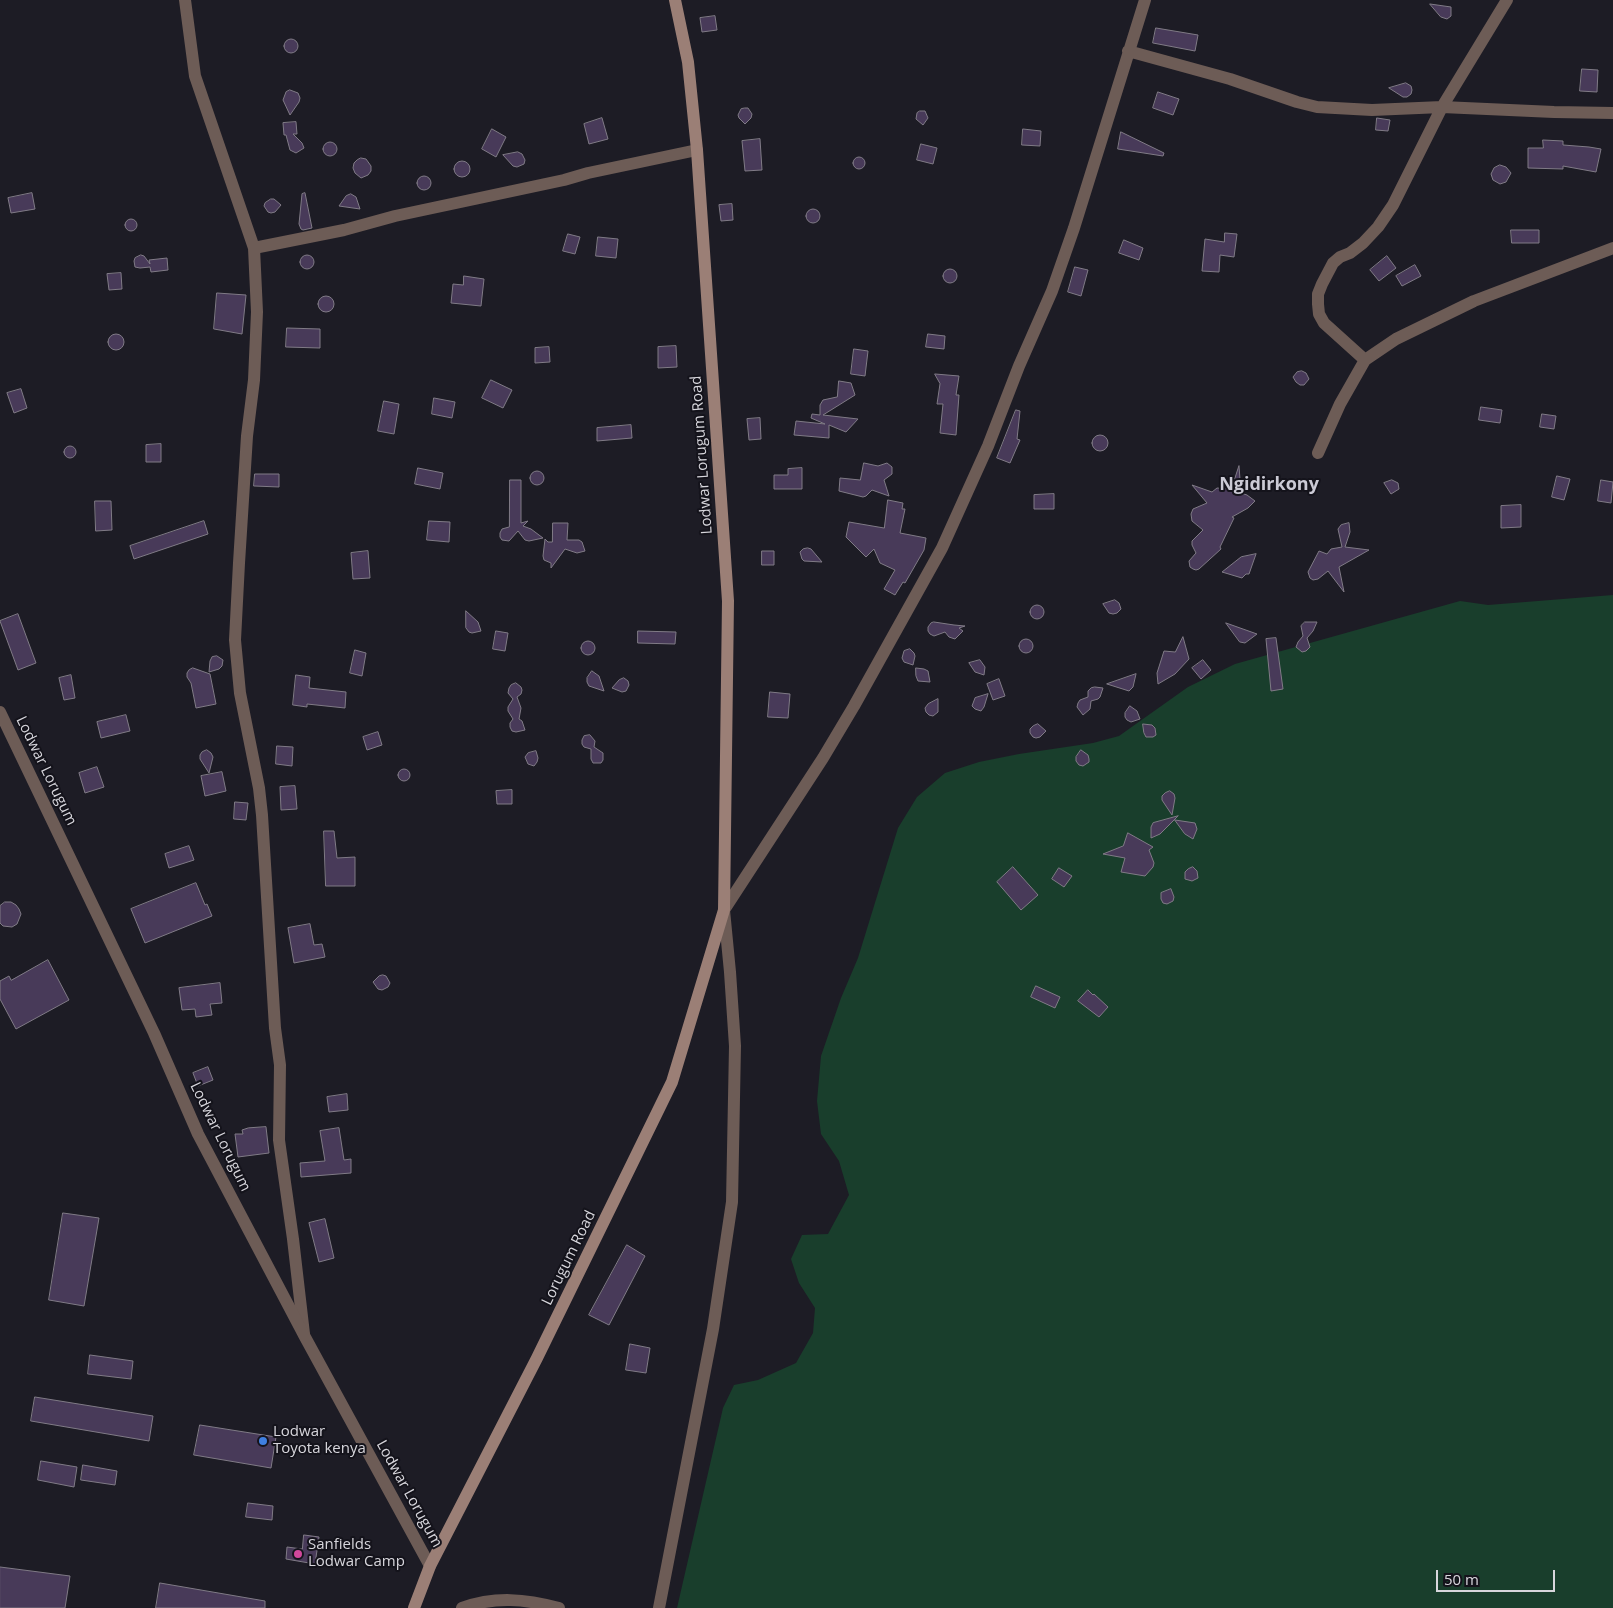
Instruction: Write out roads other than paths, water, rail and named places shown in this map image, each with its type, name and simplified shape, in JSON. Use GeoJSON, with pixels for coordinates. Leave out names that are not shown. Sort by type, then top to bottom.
{"type":"FeatureCollection","features":[{"type":"Feature","properties":{"kind":"main road","name":"Lodwar Lorugum Road"},"geometry":{"type":"LineString","coordinates":[[675,0],[688,62],[698,150],[728,601],[724,910]]}},
{"type":"Feature","properties":{"kind":"main road","name":"Lorugum Road"},"geometry":{"type":"LineString","coordinates":[[414,1608],[430,1566],[538,1358],[672,1082],[724,910]]}},
{"type":"Feature","properties":{"kind":"street"},"geometry":{"type":"LineString","coordinates":[[185,0],[195,76],[254,248],[257,312],[254,380],[247,436],[238,563],[235,640],[240,693],[259,788],[262,815],[275,1028],[280,1065],[279,1132],[305,1337]]}},
{"type":"Feature","properties":{"kind":"street"},"geometry":{"type":"LineString","coordinates":[[659,1608],[713,1329],[732,1202],[735,1046],[724,910],[823,758],[942,548],[988,446],[1019,366],[1052,291],[1074,228],[1145,0]]}},
{"type":"Feature","properties":{"kind":"street"},"geometry":{"type":"LineString","coordinates":[[1365,360],[1324,323],[1319,314],[1318,294],[1332,263],[1363,243],[1378,227],[1393,205],[1442,107],[1507,0]]}},
{"type":"Feature","properties":{"kind":"street"},"geometry":{"type":"LineString","coordinates":[[1128,51],[1230,78],[1297,102],[1317,107],[1372,110],[1442,107],[1613,113]]}},
{"type":"Feature","properties":{"kind":"street"},"geometry":{"type":"LineString","coordinates":[[254,248],[344,230],[394,216],[698,150]]}},
{"type":"Feature","properties":{"kind":"street"},"geometry":{"type":"LineString","coordinates":[[1318,453],[1340,404],[1365,360],[1396,339],[1474,301],[1613,248]]}},
{"type":"Feature","properties":{"kind":"street","name":"Lodwar Lorugum"},"geometry":{"type":"LineString","coordinates":[[0,712],[154,1033],[198,1134],[305,1337],[430,1566]]}},
{"type":"Feature","properties":{"kind":"street"},"geometry":{"type":"LineString","coordinates":[[462,1608],[475,1604],[511,1600],[536,1602],[559,1608]]}},
{"type":"Feature","properties":{"kind":"place","name":"Lodwar Toyota kenya"},"geometry":{"type":"Point","coordinates":[263,1441]}},
{"type":"Feature","properties":{"kind":"place","name":"Sanfields Lodwar Camp"},"geometry":{"type":"Point","coordinates":[298,1554]}},
{"type":"Feature","properties":{"kind":"district","name":"Ngidirkony"},"geometry":{"type":"Point","coordinates":[1269,485]}}]}
